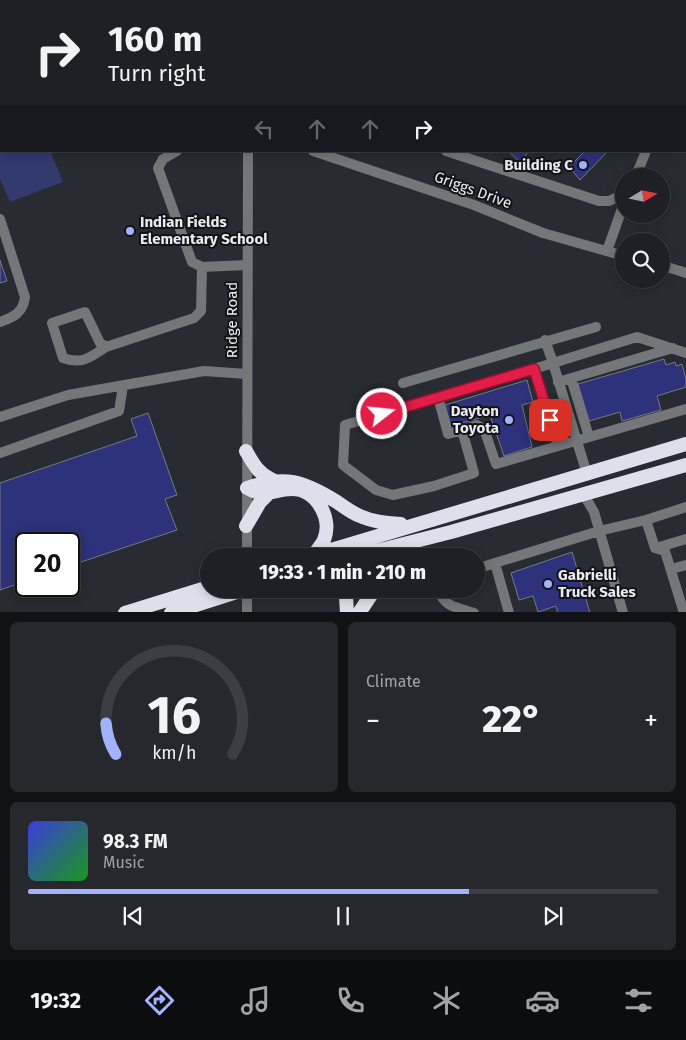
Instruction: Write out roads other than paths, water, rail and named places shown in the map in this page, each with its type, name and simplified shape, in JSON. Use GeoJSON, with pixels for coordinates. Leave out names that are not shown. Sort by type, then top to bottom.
{"type":"FeatureCollection","features":[{"type":"Feature","properties":{"kind":"highway"},"geometry":{"type":"LineString","coordinates":[[338,548],[686,444]]}},
{"type":"Feature","properties":{"kind":"highway"},"geometry":{"type":"LineString","coordinates":[[246,451],[257,470],[266,478],[276,481]]}},
{"type":"Feature","properties":{"kind":"highway"},"geometry":{"type":"LineString","coordinates":[[388,548],[584,495],[686,465]]}},
{"type":"Feature","properties":{"kind":"highway"},"geometry":{"type":"LineString","coordinates":[[247,488],[264,482],[297,482],[313,488],[358,516],[381,523],[412,525]]}},
{"type":"Feature","properties":{"kind":"highway"},"geometry":{"type":"LineString","coordinates":[[247,488],[260,494],[292,488],[302,490],[314,498],[325,512],[327,527],[324,540],[318,548]]}},
{"type":"Feature","properties":{"kind":"highway"},"geometry":{"type":"LineString","coordinates":[[246,526],[260,502],[268,494]]}},
{"type":"Feature","properties":{"kind":"highway"},"geometry":{"type":"LineString","coordinates":[[414,548],[451,532]]}},
{"type":"Feature","properties":{"kind":"highway"},"geometry":{"type":"LineString","coordinates":[[124,612],[200,590]]}},
{"type":"Feature","properties":{"kind":"highway"},"geometry":{"type":"LineString","coordinates":[[170,612],[215,598]]}},
{"type":"Feature","properties":{"kind":"highway"},"geometry":{"type":"LineString","coordinates":[[346,598],[347,612]]}},
{"type":"Feature","properties":{"kind":"highway"},"geometry":{"type":"LineString","coordinates":[[359,612],[369,598]]}},
{"type":"Feature","properties":{"kind":"street"},"geometry":{"type":"LineString","coordinates":[[175,152],[163,159],[158,168],[192,262],[202,267],[247,265]]}},
{"type":"Feature","properties":{"kind":"street","name":"Ridge Road"},"geometry":{"type":"LineString","coordinates":[[247,548],[248,152]]}},
{"type":"Feature","properties":{"kind":"street","name":"Griggs Drive"},"geometry":{"type":"LineString","coordinates":[[316,152],[474,205],[543,233],[615,253]]}},
{"type":"Feature","properties":{"kind":"street"},"geometry":{"type":"LineString","coordinates":[[449,152],[599,201],[609,201],[615,198]]}},
{"type":"Feature","properties":{"kind":"street"},"geometry":{"type":"LineString","coordinates":[[639,168],[646,152]]}},
{"type":"Feature","properties":{"kind":"street"},"geometry":{"type":"LineString","coordinates":[[0,219],[25,297],[24,305],[19,314],[0,322]]}},
{"type":"Feature","properties":{"kind":"street"},"geometry":{"type":"LineString","coordinates":[[607,251],[617,223]]}},
{"type":"Feature","properties":{"kind":"street"},"geometry":{"type":"LineString","coordinates":[[106,347],[100,343],[85,312],[52,323],[63,358],[74,362],[82,361],[106,347],[194,318],[201,311],[202,267]]}},
{"type":"Feature","properties":{"kind":"street"},"geometry":{"type":"LineString","coordinates":[[670,268],[686,274]]}},
{"type":"Feature","properties":{"kind":"street"},"geometry":{"type":"LineString","coordinates":[[403,383],[596,326]]}},
{"type":"Feature","properties":{"kind":"street"},"geometry":{"type":"LineString","coordinates":[[462,430],[474,473],[434,486],[393,495],[376,490],[343,465],[345,425],[553,364],[637,337],[686,353]]}},
{"type":"Feature","properties":{"kind":"street"},"geometry":{"type":"LineString","coordinates":[[546,340],[587,474]]}},
{"type":"Feature","properties":{"kind":"street"},"geometry":{"type":"LineString","coordinates":[[558,382],[673,348]]}},
{"type":"Feature","properties":{"kind":"street"},"geometry":{"type":"LineString","coordinates":[[534,369],[558,446]]}},
{"type":"Feature","properties":{"kind":"street"},"geometry":{"type":"LineString","coordinates":[[0,417],[68,396],[204,371],[246,374]]}},
{"type":"Feature","properties":{"kind":"street"},"geometry":{"type":"LineString","coordinates":[[572,378],[589,437]]}},
{"type":"Feature","properties":{"kind":"street"},"geometry":{"type":"LineString","coordinates":[[0,453],[119,411],[123,386]]}},
{"type":"Feature","properties":{"kind":"street"},"geometry":{"type":"LineString","coordinates":[[438,397],[448,434],[477,425],[481,426],[484,429],[496,464],[686,409]]}},
{"type":"Feature","properties":{"kind":"street"},"geometry":{"type":"LineString","coordinates":[[546,406],[564,401]]}},
{"type":"Feature","properties":{"kind":"street"},"geometry":{"type":"LineString","coordinates":[[593,511],[600,490]]}},
{"type":"Feature","properties":{"kind":"street"},"geometry":{"type":"LineString","coordinates":[[584,495],[593,511],[623,612]]}},
{"type":"Feature","properties":{"kind":"street"},"geometry":{"type":"LineString","coordinates":[[485,566],[686,507]]}},
{"type":"Feature","properties":{"kind":"street"},"geometry":{"type":"LineString","coordinates":[[646,520],[655,548]]}},
{"type":"Feature","properties":{"kind":"street"},"geometry":{"type":"LineString","coordinates":[[655,548],[686,539]]}},
{"type":"Feature","properties":{"kind":"street"},"geometry":{"type":"LineString","coordinates":[[655,548],[665,551],[683,597],[684,612]]}},
{"type":"Feature","properties":{"kind":"street"},"geometry":{"type":"LineString","coordinates":[[495,563],[509,612]]}},
{"type":"Feature","properties":{"kind":"street"},"geometry":{"type":"LineString","coordinates":[[671,569],[686,565]]}},
{"type":"Feature","properties":{"kind":"street"},"geometry":{"type":"LineString","coordinates":[[245,598],[247,612]]}},
{"type":"Feature","properties":{"kind":"street"},"geometry":{"type":"LineString","coordinates":[[441,598],[442,601],[448,605],[474,612]]}},
{"type":"Feature","properties":{"kind":"place","name":"Building C"},"geometry":{"type":"Point","coordinates":[583,165]}},
{"type":"Feature","properties":{"kind":"place","name":"Indian Fields Elementary School"},"geometry":{"type":"Point","coordinates":[130,231]}},
{"type":"Feature","properties":{"kind":"place","name":"Dayton Toyota"},"geometry":{"type":"Point","coordinates":[509,420]}},
{"type":"Feature","properties":{"kind":"place","name":"Gabrielli Truck Sales"},"geometry":{"type":"Point","coordinates":[548,584]}}]}
